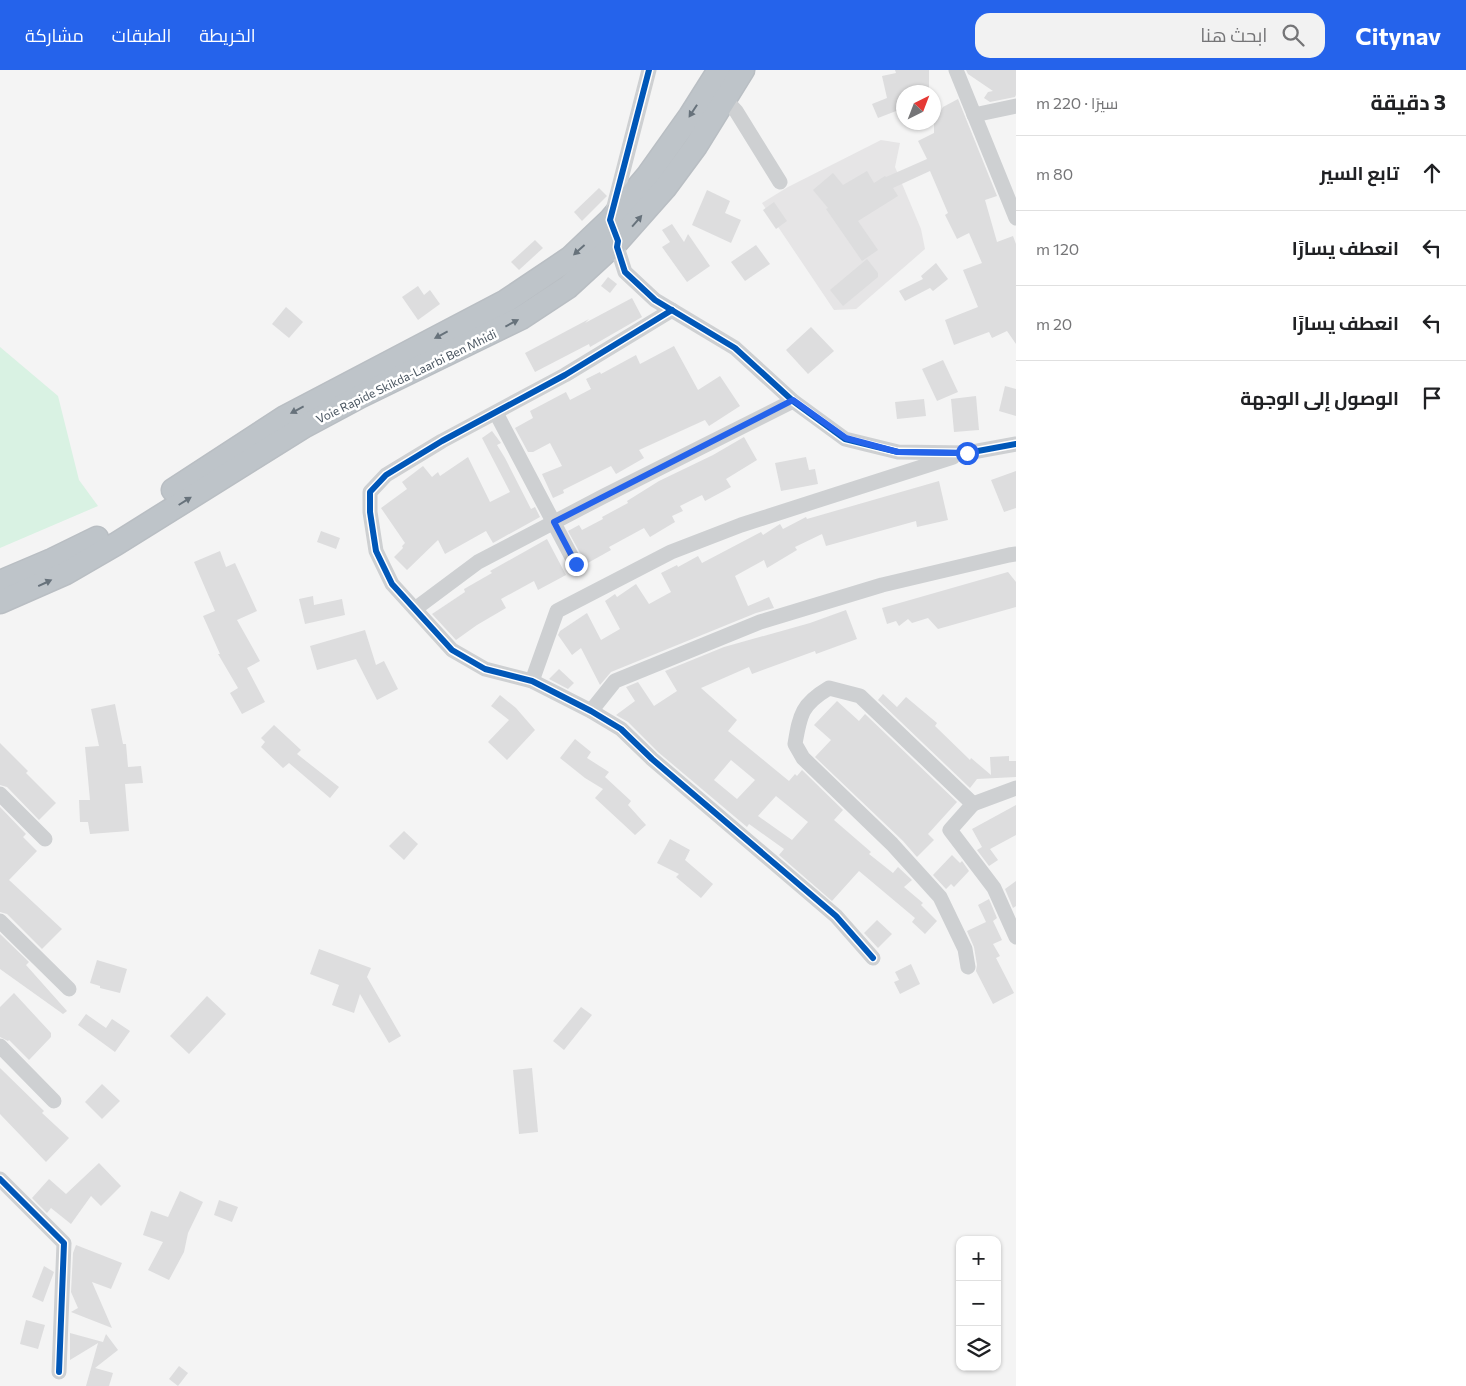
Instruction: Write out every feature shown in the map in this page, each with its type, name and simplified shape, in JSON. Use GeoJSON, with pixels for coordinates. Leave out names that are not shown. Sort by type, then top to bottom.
{"type":"FeatureCollection","features":[{"type":"Feature","properties":{"kind":"highway","name":"Voie Rapide Skikda-Laarbi Ben Mhidi"},"geometry":{"type":"LineString","coordinates":[[0,582],[86,545],[193,478],[285,417],[506,300],[570,258],[610,220],[642,183],[719,70]]}},
{"type":"Feature","properties":{"kind":"highway","name":"Voie Rapide Skikda-Laarbi Ben Mhidi"},"geometry":{"type":"LineString","coordinates":[[0,602],[74,568],[132,534],[261,452],[334,410],[521,318],[568,287],[618,241],[670,181],[696,146],[743,70]]}},
{"type":"Feature","properties":{"kind":"street"},"geometry":{"type":"LineString","coordinates":[[649,70],[610,220],[618,241],[617,247],[625,272],[655,300],[735,348],[793,400],[846,438],[898,452],[967,453]]}},
{"type":"Feature","properties":{"kind":"street"},"geometry":{"type":"LineString","coordinates":[[956,70],[1016,218]]}},
{"type":"Feature","properties":{"kind":"street"},"geometry":{"type":"LineString","coordinates":[[725,99],[736,111],[780,182]]}},
{"type":"Feature","properties":{"kind":"street"},"geometry":{"type":"LineString","coordinates":[[974,115],[1016,106]]}},
{"type":"Feature","properties":{"kind":"street"},"geometry":{"type":"LineString","coordinates":[[672,310],[566,375],[442,441],[386,475],[370,492],[370,512],[376,551],[392,584],[452,650],[485,669],[532,681],[591,711],[621,729],[652,759],[836,916],[873,958]]}},
{"type":"Feature","properties":{"kind":"street"},"geometry":{"type":"LineString","coordinates":[[415,609],[478,562],[793,400]]}},
{"type":"Feature","properties":{"kind":"street"},"geometry":{"type":"LineString","coordinates":[[496,412],[576,564]]}},
{"type":"Feature","properties":{"kind":"street"},"geometry":{"type":"LineString","coordinates":[[532,681],[558,611],[671,552],[732,528],[967,453],[1016,444]]}},
{"type":"Feature","properties":{"kind":"street"},"geometry":{"type":"LineString","coordinates":[[591,711],[616,681],[760,622],[882,585],[1016,554]]}},
{"type":"Feature","properties":{"kind":"street"},"geometry":{"type":"LineString","coordinates":[[968,967],[965,949],[940,897],[892,844],[803,758],[795,744],[800,716],[813,698],[829,688],[860,696],[973,804]]}},
{"type":"Feature","properties":{"kind":"street"},"geometry":{"type":"LineString","coordinates":[[1016,788],[973,804],[950,830],[994,888],[1016,937]]}},
{"type":"Feature","properties":{"kind":"street"},"geometry":{"type":"LineString","coordinates":[[0,794],[45,839]]}},
{"type":"Feature","properties":{"kind":"street"},"geometry":{"type":"LineString","coordinates":[[0,921],[69,989]]}},
{"type":"Feature","properties":{"kind":"street"},"geometry":{"type":"LineString","coordinates":[[0,1046],[54,1101]]}},
{"type":"Feature","properties":{"kind":"street"},"geometry":{"type":"LineString","coordinates":[[0,1179],[64,1243],[58,1372]]}},
{"type":"Feature","properties":{"kind":"shaded area"},"geometry":{"type":"Polygon","coordinates":[[[881,140],[900,143],[895,167],[921,229],[925,249],[856,309],[834,310],[762,203],[788,187],[881,140]]]}},
{"type":"Feature","properties":{"kind":"green space"},"geometry":{"type":"Polygon","coordinates":[[[0,347],[58,396],[79,480],[98,506],[0,548],[0,347]]]}},
{"type":"Feature","properties":{"kind":"building"},"geometry":{"type":"Polygon","coordinates":[[[895,70],[929,70],[929,85],[896,85],[896,111],[878,118],[872,104],[887,98],[882,76],[896,73],[895,70]]]}},
{"type":"Feature","properties":{"kind":"building"},"geometry":{"type":"Polygon","coordinates":[[[966,70],[1016,70],[1015,97],[990,102],[984,98],[988,92],[993,91],[968,74],[966,70]]]}},
{"type":"Feature","properties":{"kind":"building"},"geometry":{"type":"Polygon","coordinates":[[[958,99],[997,196],[985,200],[997,242],[1013,236],[1016,244],[1016,344],[1007,331],[992,338],[989,332],[954,345],[945,320],[978,307],[963,270],[982,263],[969,233],[957,239],[945,215],[948,213],[930,171],[893,188],[898,196],[858,221],[878,250],[862,261],[826,209],[828,208],[813,190],[833,173],[843,185],[867,171],[874,183],[885,176],[927,159],[918,141],[934,133],[934,130],[941,130],[941,111],[943,107],[958,99]]]}},
{"type":"Feature","properties":{"kind":"building"},"geometry":{"type":"Polygon","coordinates":[[[599,188],[607,196],[582,221],[574,212],[599,188]]]}},
{"type":"Feature","properties":{"kind":"building"},"geometry":{"type":"Polygon","coordinates":[[[707,190],[730,201],[725,213],[741,220],[731,243],[692,225],[707,190]]]}},
{"type":"Feature","properties":{"kind":"building"},"geometry":{"type":"Polygon","coordinates":[[[774,202],[787,221],[776,229],[763,210],[774,202]]]}},
{"type":"Feature","properties":{"kind":"building"},"geometry":{"type":"Polygon","coordinates":[[[672,224],[684,242],[688,234],[710,266],[687,282],[662,247],[670,242],[662,230],[672,224]]]}},
{"type":"Feature","properties":{"kind":"building"},"geometry":{"type":"Polygon","coordinates":[[[535,240],[543,248],[519,270],[511,262],[535,240]]]}},
{"type":"Feature","properties":{"kind":"building"},"geometry":{"type":"Polygon","coordinates":[[[756,245],[770,264],[745,281],[731,262],[756,245]]]}},
{"type":"Feature","properties":{"kind":"building"},"geometry":{"type":"Polygon","coordinates":[[[867,259],[878,273],[878,277],[843,306],[830,290],[867,259]]]}},
{"type":"Feature","properties":{"kind":"building"},"geometry":{"type":"Polygon","coordinates":[[[936,263],[948,279],[933,291],[930,288],[905,301],[899,291],[923,279],[921,276],[936,263]]]}},
{"type":"Feature","properties":{"kind":"building"},"geometry":{"type":"Polygon","coordinates":[[[608,277],[617,284],[610,293],[601,286],[608,277]]]}},
{"type":"Feature","properties":{"kind":"building"},"geometry":{"type":"Polygon","coordinates":[[[418,286],[424,295],[430,290],[440,304],[418,320],[402,297],[418,286]]]}},
{"type":"Feature","properties":{"kind":"building"},"geometry":{"type":"Polygon","coordinates":[[[632,298],[642,317],[590,347],[589,344],[535,372],[525,353],[632,298]]]}},
{"type":"Feature","properties":{"kind":"building"},"geometry":{"type":"Polygon","coordinates":[[[286,307],[303,322],[289,338],[272,324],[286,307]]]}},
{"type":"Feature","properties":{"kind":"building"},"geometry":{"type":"Polygon","coordinates":[[[811,327],[834,351],[808,374],[786,350],[811,327]]]}},
{"type":"Feature","properties":{"kind":"building"},"geometry":{"type":"Polygon","coordinates":[[[674,346],[698,390],[720,376],[740,406],[709,426],[705,420],[639,450],[644,458],[616,474],[611,466],[563,490],[564,493],[553,498],[542,474],[562,466],[550,443],[533,452],[528,452],[515,428],[533,418],[530,411],[566,392],[570,400],[591,389],[586,379],[600,372],[601,374],[636,355],[640,364],[674,346]]]}},
{"type":"Feature","properties":{"kind":"building"},"geometry":{"type":"Polygon","coordinates":[[[943,360],[958,392],[937,401],[922,369],[943,360]]]}},
{"type":"Feature","properties":{"kind":"building"},"geometry":{"type":"Polygon","coordinates":[[[1005,386],[1016,389],[1016,416],[999,411],[1005,386]]]}},
{"type":"Feature","properties":{"kind":"building"},"geometry":{"type":"Polygon","coordinates":[[[976,396],[979,430],[954,432],[951,399],[976,396]]]}},
{"type":"Feature","properties":{"kind":"building"},"geometry":{"type":"Polygon","coordinates":[[[924,399],[926,416],[897,419],[895,402],[924,399]]]}},
{"type":"Feature","properties":{"kind":"building"},"geometry":{"type":"Polygon","coordinates":[[[492,431],[501,443],[497,445],[531,509],[535,507],[540,517],[493,543],[486,531],[445,554],[438,540],[407,570],[394,557],[403,548],[402,546],[405,543],[381,508],[407,489],[402,482],[423,466],[432,477],[438,472],[440,476],[468,457],[490,502],[510,492],[482,438],[492,431]]]}},
{"type":"Feature","properties":{"kind":"building"},"geometry":{"type":"Polygon","coordinates":[[[744,437],[757,460],[726,479],[731,487],[705,501],[702,495],[680,506],[683,511],[672,516],[675,522],[650,537],[644,528],[609,547],[611,550],[586,564],[568,531],[579,525],[582,530],[603,519],[602,517],[628,503],[627,501],[659,481],[713,455],[744,437]]]}},
{"type":"Feature","properties":{"kind":"building"},"geometry":{"type":"Polygon","coordinates":[[[806,457],[809,470],[815,469],[818,484],[781,491],[775,463],[806,457]]]}},
{"type":"Feature","properties":{"kind":"building"},"geometry":{"type":"Polygon","coordinates":[[[1016,471],[1016,508],[1004,512],[991,480],[1016,471]]]}},
{"type":"Feature","properties":{"kind":"building"},"geometry":{"type":"Polygon","coordinates":[[[939,481],[948,520],[917,527],[916,521],[826,546],[822,534],[795,547],[797,550],[767,568],[764,560],[735,576],[748,606],[769,597],[774,608],[756,613],[611,672],[600,685],[581,648],[572,655],[558,635],[560,631],[587,613],[601,640],[620,629],[605,601],[615,594],[617,597],[636,584],[649,604],[671,592],[661,573],[677,565],[678,567],[698,556],[702,563],[761,532],[763,535],[780,524],[783,529],[806,517],[807,519],[939,481]]]}},
{"type":"Feature","properties":{"kind":"building"},"geometry":{"type":"Polygon","coordinates":[[[321,531],[340,538],[336,549],[317,542],[321,531]]]}},
{"type":"Feature","properties":{"kind":"building"},"geometry":{"type":"Polygon","coordinates":[[[547,539],[566,575],[538,590],[534,581],[501,599],[506,608],[456,640],[432,614],[465,592],[464,589],[492,573],[490,571],[547,539]]]}},
{"type":"Feature","properties":{"kind":"building"},"geometry":{"type":"Polygon","coordinates":[[[220,551],[226,567],[235,563],[257,611],[237,620],[260,661],[247,668],[265,702],[242,714],[230,693],[238,688],[218,654],[220,654],[203,616],[215,611],[194,562],[220,551]]]}},
{"type":"Feature","properties":{"kind":"building"},"geometry":{"type":"Polygon","coordinates":[[[1008,572],[1016,582],[1016,607],[938,629],[928,618],[912,623],[908,619],[899,626],[896,621],[887,624],[882,608],[1008,572]]]}},
{"type":"Feature","properties":{"kind":"building"},"geometry":{"type":"Polygon","coordinates":[[[313,596],[314,605],[342,599],[345,615],[305,624],[299,599],[313,596]]]}},
{"type":"Feature","properties":{"kind":"building"},"geometry":{"type":"Polygon","coordinates":[[[846,610],[857,639],[816,654],[815,651],[752,674],[749,667],[701,688],[737,720],[728,731],[789,781],[802,770],[843,810],[834,820],[871,852],[869,854],[893,873],[898,867],[912,880],[904,887],[923,903],[921,905],[937,921],[925,934],[912,922],[915,918],[859,871],[832,901],[779,855],[784,849],[749,824],[747,827],[658,752],[628,722],[616,715],[635,701],[626,687],[638,682],[654,706],[677,691],[665,671],[724,647],[810,623],[846,610]],[[731,760],[714,780],[737,799],[755,780],[731,760]],[[776,796],[758,816],[792,840],[808,822],[776,796]]]}},
{"type":"Feature","properties":{"kind":"building"},"geometry":{"type":"Polygon","coordinates":[[[365,630],[376,665],[384,661],[398,689],[377,700],[356,659],[317,670],[310,646],[365,630]]]}},
{"type":"Feature","properties":{"kind":"building"},"geometry":{"type":"Polygon","coordinates":[[[559,669],[574,683],[568,689],[549,679],[559,669]]]}},
{"type":"Feature","properties":{"kind":"building"},"geometry":{"type":"Polygon","coordinates":[[[883,694],[897,707],[906,697],[937,723],[935,726],[970,760],[971,758],[991,775],[990,757],[1009,756],[1009,761],[1016,761],[1016,777],[977,779],[970,788],[878,700],[883,694]]]}},
{"type":"Feature","properties":{"kind":"building"},"geometry":{"type":"Polygon","coordinates":[[[500,695],[516,708],[535,730],[507,760],[488,742],[509,720],[491,706],[500,695]]]}},
{"type":"Feature","properties":{"kind":"building"},"geometry":{"type":"Polygon","coordinates":[[[837,701],[859,721],[865,714],[957,802],[928,834],[934,840],[917,857],[903,841],[815,757],[831,740],[814,725],[837,701]]]}},
{"type":"Feature","properties":{"kind":"building"},"geometry":{"type":"Polygon","coordinates":[[[115,704],[123,744],[126,744],[128,767],[141,766],[143,783],[125,784],[129,831],[90,834],[88,822],[80,822],[79,800],[90,800],[85,747],[99,746],[91,709],[115,704]]]}},
{"type":"Feature","properties":{"kind":"building"},"geometry":{"type":"Polygon","coordinates":[[[274,725],[301,750],[297,754],[339,787],[330,798],[289,763],[283,768],[261,747],[265,742],[261,738],[274,725]]]}},
{"type":"Feature","properties":{"kind":"building"},"geometry":{"type":"Polygon","coordinates":[[[575,739],[591,752],[587,758],[609,772],[605,777],[631,801],[628,805],[646,825],[635,835],[595,798],[603,789],[585,778],[560,758],[575,739]]]}},
{"type":"Feature","properties":{"kind":"building"},"geometry":{"type":"Polygon","coordinates":[[[0,743],[56,803],[39,820],[7,787],[0,785],[0,743]]]}},
{"type":"Feature","properties":{"kind":"building"},"geometry":{"type":"Polygon","coordinates":[[[1016,805],[1016,835],[990,849],[998,860],[989,866],[977,850],[982,847],[972,829],[1016,805]]]}},
{"type":"Feature","properties":{"kind":"building"},"geometry":{"type":"Polygon","coordinates":[[[0,807],[26,834],[23,837],[37,851],[9,880],[62,929],[42,949],[7,914],[0,912],[0,807]]]}},
{"type":"Feature","properties":{"kind":"building"},"geometry":{"type":"Polygon","coordinates":[[[404,831],[418,844],[404,860],[389,846],[404,831]]]}},
{"type":"Feature","properties":{"kind":"building"},"geometry":{"type":"Polygon","coordinates":[[[670,839],[690,850],[685,860],[713,884],[701,898],[676,877],[679,874],[657,863],[670,839]]]}},
{"type":"Feature","properties":{"kind":"building"},"geometry":{"type":"Polygon","coordinates":[[[952,855],[960,863],[962,861],[969,871],[954,887],[951,884],[946,889],[933,875],[952,855]]]}},
{"type":"Feature","properties":{"kind":"building"},"geometry":{"type":"Polygon","coordinates":[[[1016,881],[1016,906],[1013,908],[1005,889],[1016,881]]]}},
{"type":"Feature","properties":{"kind":"building"},"geometry":{"type":"Polygon","coordinates":[[[989,899],[997,918],[993,921],[1002,940],[993,944],[1000,956],[996,958],[1014,993],[993,1004],[976,971],[974,947],[967,931],[986,922],[978,905],[989,899]]]}},
{"type":"Feature","properties":{"kind":"building"},"geometry":{"type":"Polygon","coordinates":[[[877,920],[892,934],[878,948],[864,933],[877,920]]]}},
{"type":"Feature","properties":{"kind":"building"},"geometry":{"type":"Polygon","coordinates":[[[0,934],[29,962],[26,965],[67,1011],[63,1014],[0,969],[0,934]]]}},
{"type":"Feature","properties":{"kind":"building"},"geometry":{"type":"Polygon","coordinates":[[[319,949],[371,968],[367,977],[401,1036],[389,1043],[360,994],[354,1013],[332,1005],[339,985],[310,974],[319,949]]]}},
{"type":"Feature","properties":{"kind":"building"},"geometry":{"type":"Polygon","coordinates":[[[97,960],[127,969],[120,993],[100,988],[100,986],[90,983],[97,960]]]}},
{"type":"Feature","properties":{"kind":"building"},"geometry":{"type":"Polygon","coordinates":[[[911,964],[920,984],[900,994],[894,982],[899,980],[895,972],[911,964]]]}},
{"type":"Feature","properties":{"kind":"building"},"geometry":{"type":"Polygon","coordinates":[[[14,993],[51,1033],[51,1037],[29,1060],[9,1040],[0,1037],[0,1007],[14,993]]]}},
{"type":"Feature","properties":{"kind":"building"},"geometry":{"type":"Polygon","coordinates":[[[207,996],[226,1014],[189,1054],[170,1036],[207,996]]]}},
{"type":"Feature","properties":{"kind":"building"},"geometry":{"type":"Polygon","coordinates":[[[581,1007],[592,1015],[564,1050],[553,1041],[581,1007]]]}},
{"type":"Feature","properties":{"kind":"building"},"geometry":{"type":"Polygon","coordinates":[[[86,1014],[106,1028],[112,1019],[130,1031],[115,1052],[78,1025],[86,1014]]]}},
{"type":"Feature","properties":{"kind":"building"},"geometry":{"type":"Polygon","coordinates":[[[0,1068],[44,1111],[42,1113],[69,1138],[46,1162],[0,1114],[0,1068]]]}},
{"type":"Feature","properties":{"kind":"building"},"geometry":{"type":"Polygon","coordinates":[[[532,1068],[538,1132],[519,1134],[513,1070],[532,1068]]]}},
{"type":"Feature","properties":{"kind":"building"},"geometry":{"type":"Polygon","coordinates":[[[102,1084],[120,1101],[102,1119],[85,1102],[102,1084]]]}},
{"type":"Feature","properties":{"kind":"building"},"geometry":{"type":"Polygon","coordinates":[[[99,1163],[121,1186],[101,1206],[91,1196],[71,1224],[51,1208],[47,1213],[32,1198],[49,1179],[66,1194],[99,1163]]]}},
{"type":"Feature","properties":{"kind":"building"},"geometry":{"type":"Polygon","coordinates":[[[180,1191],[203,1202],[188,1233],[184,1252],[169,1280],[148,1270],[163,1242],[143,1235],[151,1211],[168,1217],[180,1191]]]}},
{"type":"Feature","properties":{"kind":"building"},"geometry":{"type":"Polygon","coordinates":[[[219,1200],[238,1207],[232,1222],[214,1215],[219,1200]]]}},
{"type":"Feature","properties":{"kind":"building"},"geometry":{"type":"Polygon","coordinates":[[[76,1245],[122,1263],[111,1289],[92,1282],[112,1328],[71,1312],[78,1308],[71,1292],[73,1253],[76,1245]]]}},
{"type":"Feature","properties":{"kind":"building"},"geometry":{"type":"Polygon","coordinates":[[[44,1266],[54,1272],[43,1302],[32,1297],[44,1266]]]}},
{"type":"Feature","properties":{"kind":"building"},"geometry":{"type":"Polygon","coordinates":[[[26,1320],[45,1325],[38,1349],[20,1344],[26,1320]]]}},
{"type":"Feature","properties":{"kind":"building"},"geometry":{"type":"Polygon","coordinates":[[[70,1333],[103,1342],[106,1334],[118,1350],[95,1368],[113,1373],[109,1386],[86,1386],[98,1343],[70,1360],[70,1333]]]}},
{"type":"Feature","properties":{"kind":"building"},"geometry":{"type":"Polygon","coordinates":[[[179,1366],[188,1373],[178,1386],[169,1379],[179,1366]]]}},
{"type":"Feature","properties":{"kind":"cycle path"},"geometry":{"type":"LineString","coordinates":[[649,70],[610,220],[618,241],[617,247],[625,272],[655,300],[735,348],[793,401],[845,439],[898,452],[967,453],[1016,444]]}},
{"type":"Feature","properties":{"kind":"cycle path"},"geometry":{"type":"LineString","coordinates":[[672,310],[565,375],[442,441],[386,475],[370,492],[370,512],[376,551],[392,584],[452,650],[485,669],[532,681],[591,711],[621,729],[652,759],[836,916],[873,958]]}},
{"type":"Feature","properties":{"kind":"cycle path"},"geometry":{"type":"LineString","coordinates":[[0,1179],[64,1243],[59,1372]]}},
{"type":"Feature","properties":{"kind":"route"},"geometry":{"type":"LineString","coordinates":[[576,564],[554,522],[793,400],[846,438],[898,452],[967,453]]}}]}
